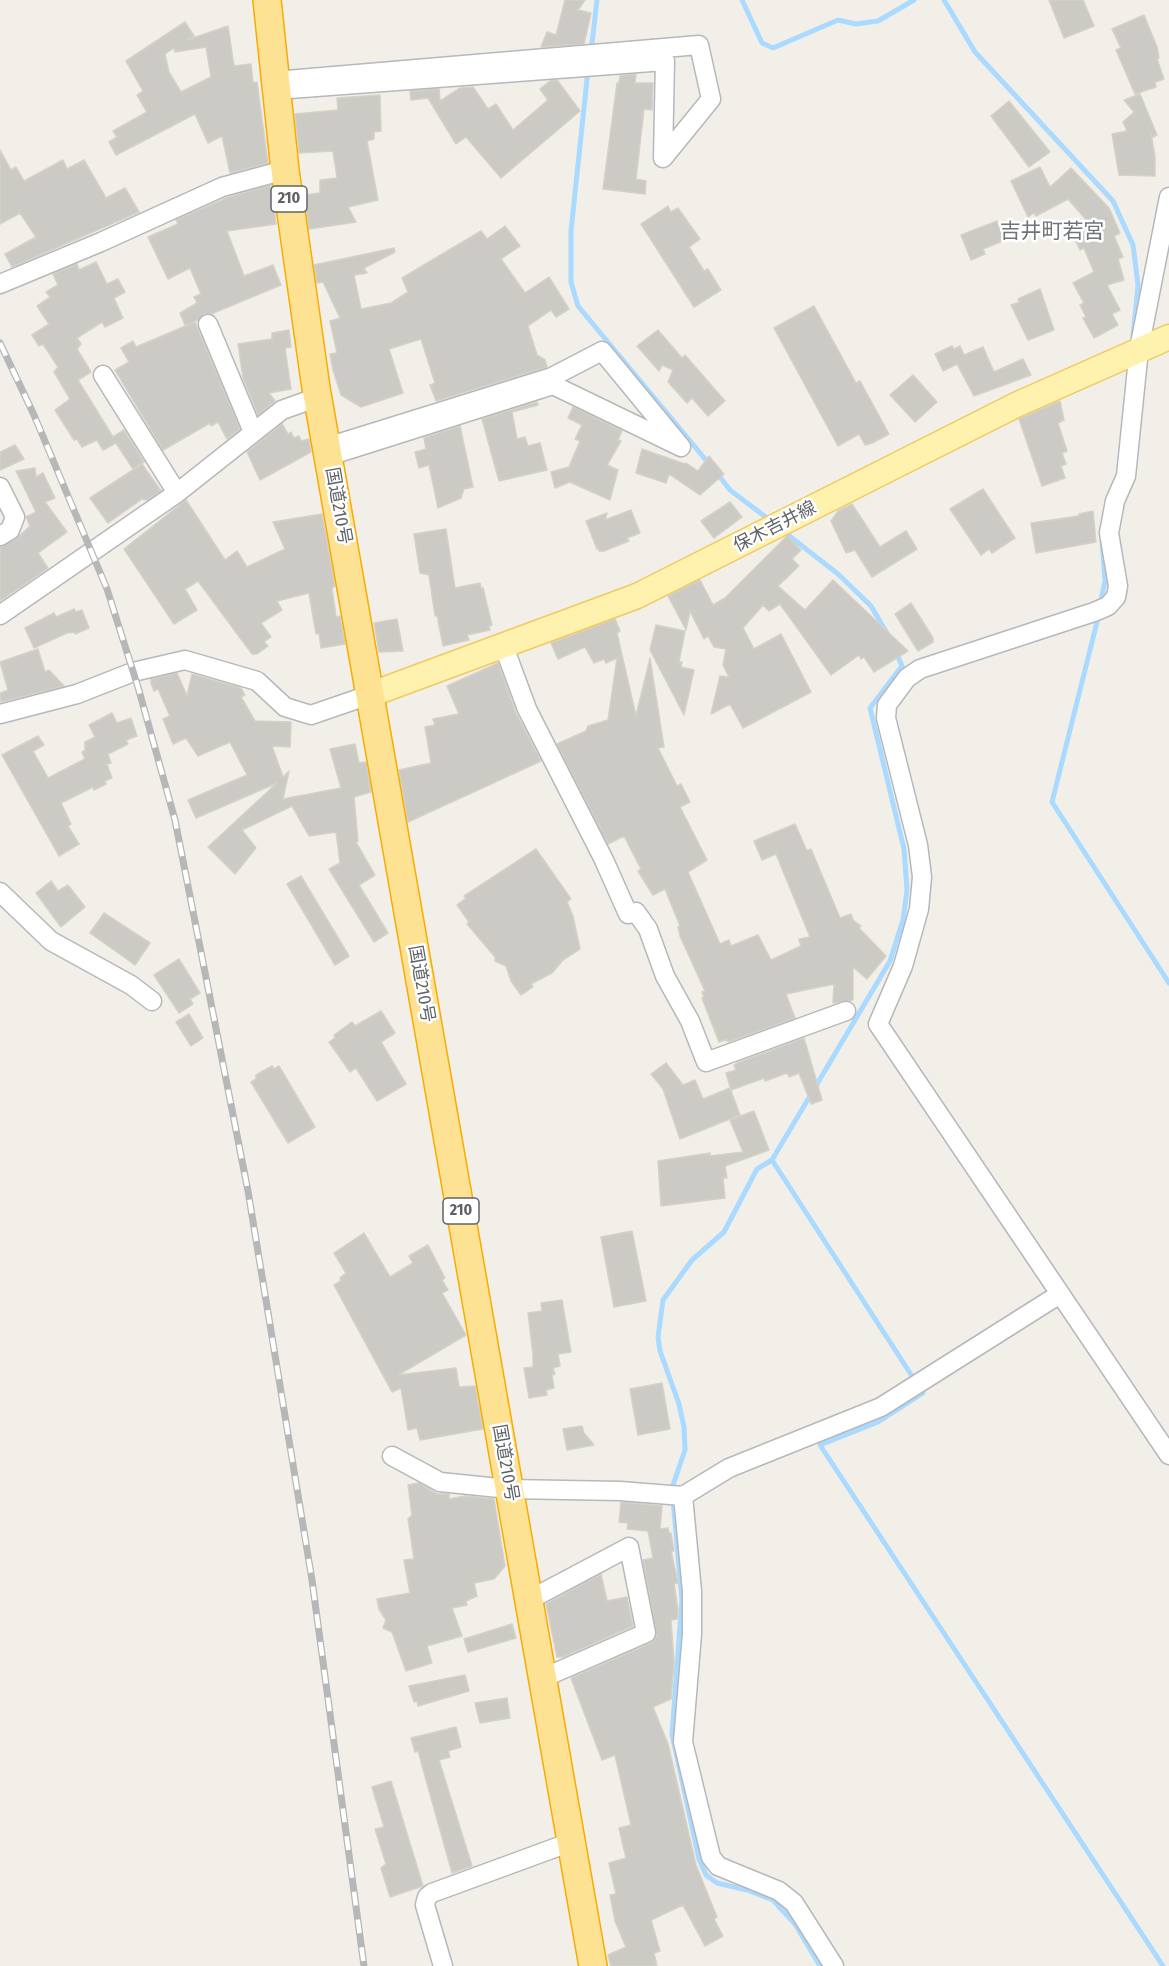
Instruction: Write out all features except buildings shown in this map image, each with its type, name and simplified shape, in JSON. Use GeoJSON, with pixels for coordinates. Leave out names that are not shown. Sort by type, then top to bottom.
{"type":"FeatureCollection","features":[{"type":"Feature","properties":{"kind":"highway","name":"国道210号"},"geometry":{"type":"LineString","coordinates":[[267,0],[285,170],[318,397],[372,694],[593,1966]]}},
{"type":"Feature","properties":{"kind":"main road","name":"保木吉井線"},"geometry":{"type":"LineString","coordinates":[[372,694],[637,596],[1018,404],[1115,359],[1169,338]]}},
{"type":"Feature","properties":{"kind":"street"},"geometry":{"type":"LineString","coordinates":[[699,45],[711,99],[663,158],[665,61],[276,85],[699,45]]}},
{"type":"Feature","properties":{"kind":"street"},"geometry":{"type":"LineString","coordinates":[[0,285],[222,187],[285,170]]}},
{"type":"Feature","properties":{"kind":"street"},"geometry":{"type":"LineString","coordinates":[[1169,186],[1139,350],[1126,476],[1115,501],[1109,533],[1118,586],[1116,597],[1101,609],[920,669],[907,678],[887,705],[886,718],[918,845],[922,877],[919,909],[903,966],[878,1024],[1169,1455]]}},
{"type":"Feature","properties":{"kind":"street"},"geometry":{"type":"LineString","coordinates":[[208,324],[253,432]]}},
{"type":"Feature","properties":{"kind":"street"},"geometry":{"type":"LineString","coordinates":[[602,351],[681,447],[553,385],[328,452],[552,377],[602,351]]}},
{"type":"Feature","properties":{"kind":"street"},"geometry":{"type":"LineString","coordinates":[[103,375],[177,493]]}},
{"type":"Feature","properties":{"kind":"street"},"geometry":{"type":"LineString","coordinates":[[0,615],[177,493],[282,410],[318,397]]}},
{"type":"Feature","properties":{"kind":"street"},"geometry":{"type":"LineString","coordinates":[[0,487],[15,517],[10,530],[0,536]]}},
{"type":"Feature","properties":{"kind":"street"},"geometry":{"type":"LineString","coordinates":[[504,647],[527,709],[604,860],[628,914],[636,912],[648,929],[665,976],[690,1021],[706,1062],[846,1011]]}},
{"type":"Feature","properties":{"kind":"street"},"geometry":{"type":"LineString","coordinates":[[0,714],[76,694],[152,668],[185,660],[257,681],[285,707],[311,715],[372,694]]}},
{"type":"Feature","properties":{"kind":"street"},"geometry":{"type":"LineString","coordinates":[[0,892],[51,941],[131,984],[152,1001]]}},
{"type":"Feature","properties":{"kind":"street"},"geometry":{"type":"LineString","coordinates":[[392,1456],[440,1482],[509,1489],[620,1491],[676,1496],[729,1468],[881,1407],[1060,1294]]}},
{"type":"Feature","properties":{"kind":"street"},"geometry":{"type":"LineString","coordinates":[[676,1496],[692,1601],[683,1742],[711,1857],[718,1866],[779,1891],[794,1903],[834,1966]]}},
{"type":"Feature","properties":{"kind":"street"},"geometry":{"type":"LineString","coordinates":[[529,1600],[629,1546],[646,1633],[543,1677]]}},
{"type":"Feature","properties":{"kind":"street"},"geometry":{"type":"LineString","coordinates":[[443,1966],[425,1905],[427,1897],[432,1893],[571,1842]]}},
{"type":"Feature","properties":{"kind":"waterway"},"geometry":{"type":"LineString","coordinates":[[591,52],[597,0]]}},
{"type":"Feature","properties":{"kind":"waterway"},"geometry":{"type":"LineString","coordinates":[[742,0],[762,43],[773,48],[838,20],[856,24],[878,21],[914,0]]}},
{"type":"Feature","properties":{"kind":"waterway"},"geometry":{"type":"LineString","coordinates":[[944,0],[975,52],[1113,201],[1133,245],[1138,285],[1133,336]]}},
{"type":"Feature","properties":{"kind":"waterway"},"geometry":{"type":"LineString","coordinates":[[588,70],[571,231],[571,282],[578,306],[710,465]]}},
{"type":"Feature","properties":{"kind":"waterway"},"geometry":{"type":"LineString","coordinates":[[716,472],[730,490],[771,521]]}},
{"type":"Feature","properties":{"kind":"waterway"},"geometry":{"type":"LineString","coordinates":[[783,531],[838,574],[871,606],[888,635]]}},
{"type":"Feature","properties":{"kind":"waterway"},"geometry":{"type":"LineString","coordinates":[[1100,605],[1105,581],[1102,540]]}},
{"type":"Feature","properties":{"kind":"waterway"},"geometry":{"type":"LineString","coordinates":[[1099,614],[1052,802],[1169,983]]}},
{"type":"Feature","properties":{"kind":"waterway"},"geometry":{"type":"LineString","coordinates":[[896,652],[902,666],[870,708],[904,849],[907,890],[903,920],[890,961],[772,1160],[923,1393],[878,1422],[820,1445],[1163,1966]]}},
{"type":"Feature","properties":{"kind":"waterway"},"geometry":{"type":"LineString","coordinates":[[772,1160],[757,1169],[724,1232],[692,1260],[663,1300],[658,1337],[660,1351],[679,1404],[684,1427],[685,1450],[672,1488],[682,1600],[672,1734],[699,1859],[706,1875],[717,1883],[747,1890],[773,1900],[795,1924],[820,1966]]}},
{"type":"Feature","properties":{"kind":"railway"},"geometry":{"type":"LineString","coordinates":[[0,343],[34,415],[107,589],[138,687],[175,820],[248,1191],[312,1580],[364,1966]]}},
{"type":"Feature","properties":{"kind":"district","name":"吉井町若宮"},"geometry":{"type":"Point","coordinates":[1052,232]}}]}
